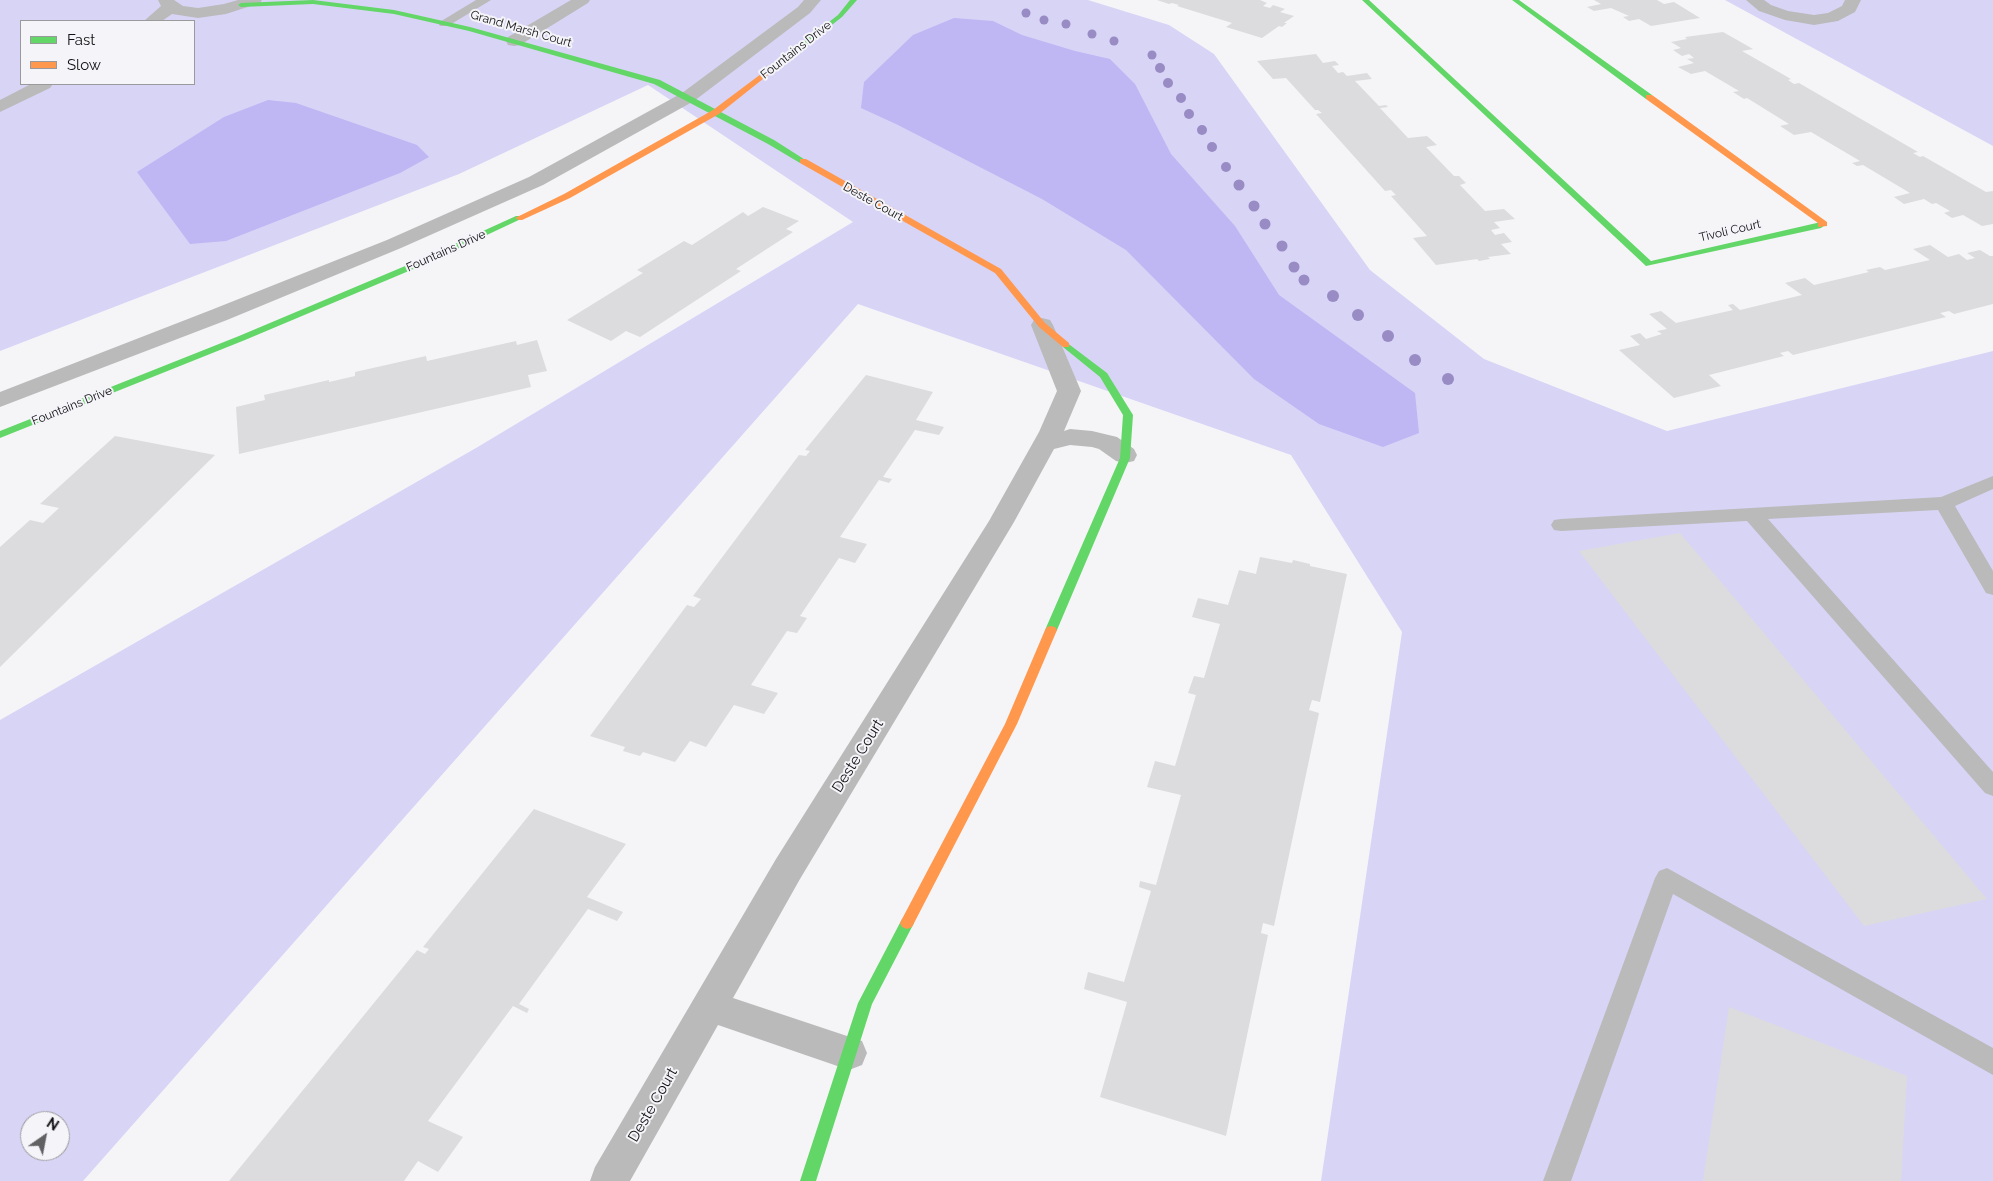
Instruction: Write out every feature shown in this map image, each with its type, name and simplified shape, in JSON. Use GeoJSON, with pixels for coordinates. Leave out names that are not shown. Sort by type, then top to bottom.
{"type":"FeatureCollection","features":[{"type":"Feature","properties":{"kind":"street"},"geometry":{"type":"LineString","coordinates":[[514,42],[582,0]]}},
{"type":"Feature","properties":{"kind":"street","name":"Fountains Drive"},"geometry":{"type":"LineString","coordinates":[[0,400],[219,315],[411,236],[536,181],[688,97],[804,10],[813,0]]}},
{"type":"Feature","properties":{"kind":"street","name":"Fountains Drive"},"geometry":{"type":"LineString","coordinates":[[0,434],[242,338],[567,196],[716,112],[840,16],[854,0]]}},
{"type":"Feature","properties":{"kind":"street","name":"Tivoli Court"},"geometry":{"type":"LineString","coordinates":[[1365,0],[1649,264],[1824,224],[1515,0]]}},
{"type":"Feature","properties":{"kind":"street"},"geometry":{"type":"LineString","coordinates":[[1754,0],[1765,8],[1785,15],[1814,20],[1832,18],[1849,9],[1853,0]]}},
{"type":"Feature","properties":{"kind":"street","name":"Grand Marsh Court"},"geometry":{"type":"LineString","coordinates":[[247,3],[310,1],[394,12],[444,23],[657,82],[688,97]]}},
{"type":"Feature","properties":{"kind":"street"},"geometry":{"type":"LineString","coordinates":[[154,20],[170,10],[198,13],[247,3]]}},
{"type":"Feature","properties":{"kind":"street"},"geometry":{"type":"LineString","coordinates":[[0,107],[42,85]]}},
{"type":"Feature","properties":{"kind":"street","name":"Deste Court"},"geometry":{"type":"LineString","coordinates":[[688,97],[772,142],[844,186],[998,271],[1042,325],[1104,374],[1128,414],[1125,455],[1011,724],[865,1003],[808,1181]]}},
{"type":"Feature","properties":{"kind":"street","name":"Deste Court"},"geometry":{"type":"LineString","coordinates":[[609,1181],[788,870],[1002,522],[1044,444],[1069,391],[1042,325]]}},
{"type":"Feature","properties":{"kind":"street"},"geometry":{"type":"LineString","coordinates":[[1044,444],[1070,437],[1092,439],[1108,443],[1125,455]]}},
{"type":"Feature","properties":{"kind":"street"},"geometry":{"type":"LineString","coordinates":[[709,1006],[849,1053]]}},
{"type":"Feature","properties":{"kind":"lane"},"geometry":{"type":"LineString","coordinates":[[444,23],[485,0]]}},
{"type":"Feature","properties":{"kind":"lane"},"geometry":{"type":"LineString","coordinates":[[1561,525],[1944,503],[1993,482]]}},
{"type":"Feature","properties":{"kind":"lane"},"geometry":{"type":"LineString","coordinates":[[1944,503],[1993,588]]}},
{"type":"Feature","properties":{"kind":"lane"},"geometry":{"type":"LineString","coordinates":[[1752,514],[1993,787]]}},
{"type":"Feature","properties":{"kind":"lane"},"geometry":{"type":"LineString","coordinates":[[1557,1181],[1666,878],[1993,1062]]}},
{"type":"Feature","properties":{"kind":"shaded area"},"geometry":{"type":"Polygon","coordinates":[[[0,0],[1088,0],[1169,25],[1214,54],[1370,270],[1484,359],[1667,431],[1993,351],[1993,1181],[1321,1181],[1402,632],[1291,455],[858,304],[83,1181],[0,1181],[0,720],[476,448],[853,222],[648,85],[459,174],[0,351],[0,0]]]}},
{"type":"Feature","properties":{"kind":"shaded area"},"geometry":{"type":"Polygon","coordinates":[[[1725,0],[1993,0],[1993,146],[1725,0]]]}},
{"type":"Feature","properties":{"kind":"shaded area"},"geometry":{"type":"Polygon","coordinates":[[[954,18],[993,21],[1022,35],[1110,59],[1135,84],[1171,154],[1235,226],[1279,295],[1415,393],[1419,433],[1383,447],[1319,424],[1254,379],[1126,250],[1042,199],[861,108],[864,82],[913,35],[954,18]]]}},
{"type":"Feature","properties":{"kind":"shaded area"},"geometry":{"type":"Polygon","coordinates":[[[268,100],[296,103],[417,145],[429,157],[400,173],[226,241],[190,244],[137,172],[224,117],[268,100]]]}},
{"type":"Feature","properties":{"kind":"building"},"geometry":{"type":"Polygon","coordinates":[[[1157,0],[1260,0],[1267,3],[1263,6],[1270,8],[1273,5],[1285,9],[1280,12],[1294,16],[1284,23],[1287,23],[1282,27],[1279,26],[1262,38],[1226,27],[1232,23],[1177,6],[1179,5],[1157,0]]]}},
{"type":"Feature","properties":{"kind":"building"},"geometry":{"type":"Polygon","coordinates":[[[1594,0],[1657,0],[1664,4],[1674,2],[1700,18],[1651,26],[1639,19],[1629,21],[1623,17],[1629,16],[1611,8],[1594,11],[1587,7],[1601,4],[1594,0]]]}},
{"type":"Feature","properties":{"kind":"building"},"geometry":{"type":"Polygon","coordinates":[[[1723,32],[1753,49],[1742,51],[1791,79],[1788,80],[1794,84],[1799,83],[1918,152],[1913,153],[1920,157],[1923,156],[1986,192],[1993,191],[1993,224],[1982,226],[1963,215],[1952,218],[1944,213],[1950,211],[1924,199],[1904,204],[1894,197],[1910,193],[1863,165],[1857,166],[1852,163],[1860,161],[1811,132],[1794,135],[1780,126],[1789,124],[1747,98],[1744,99],[1733,92],[1739,91],[1705,71],[1691,74],[1678,67],[1694,63],[1687,59],[1694,58],[1689,54],[1682,56],[1673,50],[1681,48],[1671,42],[1687,39],[1685,37],[1723,32]]]}},
{"type":"Feature","properties":{"kind":"building"},"geometry":{"type":"Polygon","coordinates":[[[1316,54],[1323,63],[1335,61],[1339,65],[1332,66],[1338,73],[1343,72],[1347,76],[1367,73],[1372,79],[1355,81],[1379,106],[1386,105],[1388,107],[1380,108],[1408,138],[1427,136],[1437,145],[1426,147],[1454,176],[1459,176],[1466,183],[1460,185],[1485,211],[1504,209],[1515,219],[1494,222],[1500,228],[1491,230],[1495,235],[1504,233],[1512,242],[1501,244],[1511,254],[1488,257],[1490,259],[1479,261],[1477,259],[1436,265],[1413,238],[1427,236],[1391,196],[1396,195],[1391,190],[1385,191],[1316,114],[1322,113],[1315,110],[1286,78],[1273,79],[1257,61],[1316,54]]]}},
{"type":"Feature","properties":{"kind":"building"},"geometry":{"type":"Polygon","coordinates":[[[763,207],[799,221],[786,229],[793,232],[736,269],[741,271],[640,337],[626,331],[611,341],[567,320],[643,273],[637,270],[684,241],[692,245],[743,212],[748,216],[763,207]]]}},
{"type":"Feature","properties":{"kind":"building"},"geometry":{"type":"Polygon","coordinates":[[[1930,245],[1948,257],[1959,254],[1967,260],[1975,258],[1967,253],[1980,250],[1993,256],[1993,304],[1954,314],[1949,311],[1940,313],[1946,317],[1793,355],[1788,351],[1780,353],[1784,356],[1709,375],[1721,386],[1674,398],[1619,350],[1640,345],[1630,336],[1640,333],[1646,339],[1662,334],[1657,331],[1667,329],[1649,314],[1661,311],[1676,323],[1733,310],[1728,305],[1733,304],[1740,310],[1802,295],[1785,283],[1805,278],[1814,285],[1869,272],[1866,270],[1880,267],[1885,270],[1930,260],[1913,249],[1930,245]]]}},
{"type":"Feature","properties":{"kind":"building"},"geometry":{"type":"Polygon","coordinates":[[[537,340],[547,371],[528,375],[531,387],[239,454],[236,407],[265,400],[264,395],[355,376],[355,372],[426,356],[427,361],[516,341],[517,345],[537,340]]]}},
{"type":"Feature","properties":{"kind":"building"},"geometry":{"type":"Polygon","coordinates":[[[866,375],[933,392],[916,420],[944,427],[939,435],[915,430],[883,477],[892,479],[889,483],[879,480],[840,537],[867,544],[855,563],[839,558],[800,616],[807,618],[797,633],[787,631],[751,685],[778,693],[764,714],[734,705],[706,747],[690,741],[675,762],[643,752],[640,756],[623,751],[625,747],[590,736],[687,605],[694,607],[701,599],[693,596],[799,455],[806,456],[810,451],[805,450],[866,375]]]}},
{"type":"Feature","properties":{"kind":"building"},"geometry":{"type":"Polygon","coordinates":[[[115,436],[215,455],[0,667],[0,547],[30,520],[43,523],[59,508],[40,504],[115,436]]]}},
{"type":"Feature","properties":{"kind":"building"},"geometry":{"type":"Polygon","coordinates":[[[1680,533],[1987,899],[1864,926],[1579,551],[1680,533]]]}},
{"type":"Feature","properties":{"kind":"building"},"geometry":{"type":"Polygon","coordinates":[[[1260,557],[1292,563],[1293,560],[1310,564],[1310,566],[1347,574],[1320,702],[1312,700],[1309,710],[1319,713],[1274,926],[1263,923],[1261,933],[1268,935],[1226,1136],[1100,1097],[1127,1002],[1084,989],[1088,972],[1124,982],[1151,891],[1139,887],[1140,881],[1156,885],[1181,795],[1147,787],[1155,761],[1175,766],[1196,695],[1188,693],[1194,676],[1204,678],[1220,624],[1192,617],[1198,598],[1228,605],[1239,570],[1256,574],[1260,557]]]}},
{"type":"Feature","properties":{"kind":"building"},"geometry":{"type":"Polygon","coordinates":[[[534,809],[626,844],[587,897],[623,912],[617,921],[588,909],[519,1004],[529,1009],[527,1013],[513,1006],[428,1121],[463,1137],[438,1172],[418,1161],[404,1181],[229,1181],[417,950],[425,954],[429,949],[423,947],[534,809]]]}},
{"type":"Feature","properties":{"kind":"building"},"geometry":{"type":"Polygon","coordinates":[[[1729,1007],[1907,1076],[1901,1181],[1703,1181],[1729,1007]]]}},
{"type":"Feature","properties":{"kind":"traffic: fast"},"geometry":{"type":"LineString","coordinates":[[795,51],[840,16],[854,0]]}},
{"type":"Feature","properties":{"kind":"traffic: fast"},"geometry":{"type":"LineString","coordinates":[[1365,0],[1649,264],[1821,225]]}},
{"type":"Feature","properties":{"kind":"traffic: fast"},"geometry":{"type":"LineString","coordinates":[[1515,0],[1649,97]]}},
{"type":"Feature","properties":{"kind":"traffic: fast"},"geometry":{"type":"LineString","coordinates":[[241,5],[313,2],[394,12],[470,29],[657,82],[803,161]]}},
{"type":"Feature","properties":{"kind":"traffic: fast"},"geometry":{"type":"LineString","coordinates":[[0,435],[242,338],[420,263],[519,218]]}},
{"type":"Feature","properties":{"kind":"traffic: fast"},"geometry":{"type":"LineString","coordinates":[[1051,630],[1125,458],[1128,415],[1104,375],[1066,345]]}},
{"type":"Feature","properties":{"kind":"traffic: fast"},"geometry":{"type":"LineString","coordinates":[[808,1181],[865,1003],[907,923]]}},
{"type":"Feature","properties":{"kind":"traffic: slow"},"geometry":{"type":"LineString","coordinates":[[519,218],[567,196],[716,112],[795,51]]}},
{"type":"Feature","properties":{"kind":"traffic: slow"},"geometry":{"type":"LineString","coordinates":[[1649,97],[1824,224],[1821,225]]}},
{"type":"Feature","properties":{"kind":"traffic: slow"},"geometry":{"type":"LineString","coordinates":[[803,161],[998,271],[1042,325],[1066,345]]}},
{"type":"Feature","properties":{"kind":"traffic: slow"},"geometry":{"type":"LineString","coordinates":[[907,923],[1011,724],[1051,630]]}}]}
